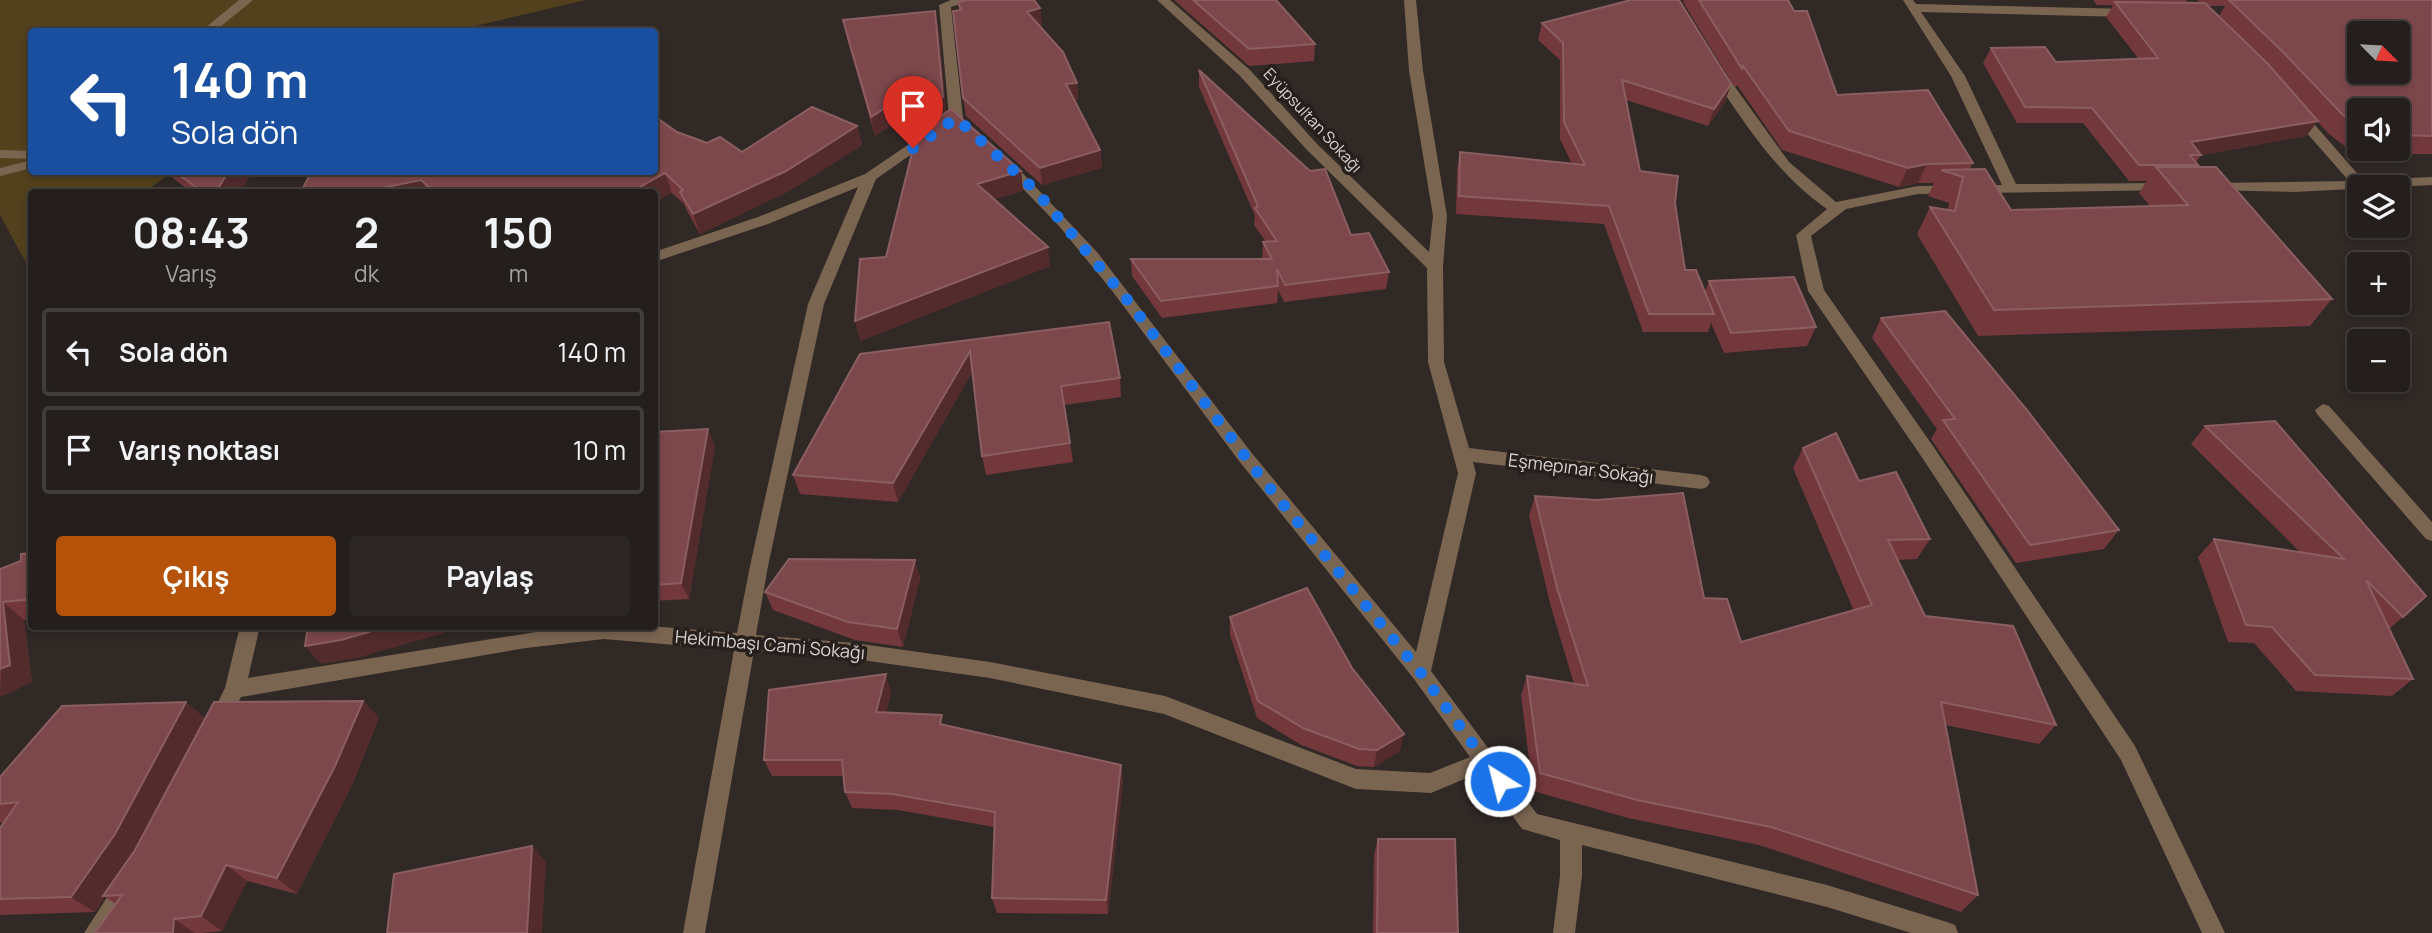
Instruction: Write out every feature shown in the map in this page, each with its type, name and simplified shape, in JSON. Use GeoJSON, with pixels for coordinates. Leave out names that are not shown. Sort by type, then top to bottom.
{"type":"FeatureCollection","features":[{"type":"Feature","properties":{"kind":"street"},"geometry":{"type":"LineString","coordinates":[[210,28],[247,0]]}},
{"type":"Feature","properties":{"kind":"street"},"geometry":{"type":"LineString","coordinates":[[658,256],[719,238],[813,203],[870,177],[960,122],[944,2],[968,0]]}},
{"type":"Feature","properties":{"kind":"street","name":"Eyüpsultan Sokağı"},"geometry":{"type":"LineString","coordinates":[[1163,0],[1245,73],[1312,147],[1435,267]]}},
{"type":"Feature","properties":{"kind":"street"},"geometry":{"type":"LineString","coordinates":[[1410,0],[1416,71],[1440,216],[1435,267],[1436,362],[1467,473],[1421,673]]}},
{"type":"Feature","properties":{"kind":"street"},"geometry":{"type":"LineString","coordinates":[[1910,4],[2152,13]]}},
{"type":"Feature","properties":{"kind":"street"},"geometry":{"type":"LineString","coordinates":[[1910,4],[1958,76],[2011,188]]}},
{"type":"Feature","properties":{"kind":"street"},"geometry":{"type":"LineString","coordinates":[[1711,63],[1773,154],[1813,195],[1837,209]]}},
{"type":"Feature","properties":{"kind":"street"},"geometry":{"type":"LineString","coordinates":[[2289,104],[2352,175]]}},
{"type":"Feature","properties":{"kind":"street"},"geometry":{"type":"LineString","coordinates":[[0,154],[28,155]]}},
{"type":"Feature","properties":{"kind":"street"},"geometry":{"type":"LineString","coordinates":[[995,154],[1035,190],[1125,297],[1260,476],[1421,673],[1530,822],[1827,896],[1947,933]]}},
{"type":"Feature","properties":{"kind":"street"},"geometry":{"type":"LineString","coordinates":[[0,172],[28,165]]}},
{"type":"Feature","properties":{"kind":"street"},"geometry":{"type":"LineString","coordinates":[[412,175],[429,189]]}},
{"type":"Feature","properties":{"kind":"street"},"geometry":{"type":"LineString","coordinates":[[694,933],[759,566],[816,304],[870,177]]}},
{"type":"Feature","properties":{"kind":"street"},"geometry":{"type":"LineString","coordinates":[[2410,182],[2432,181]]}},
{"type":"Feature","properties":{"kind":"street"},"geometry":{"type":"LineString","coordinates":[[2214,933],[2128,753],[1929,454],[1816,291],[1803,235],[1841,205],[1918,190],[2347,185]]}},
{"type":"Feature","properties":{"kind":"street"},"geometry":{"type":"LineString","coordinates":[[2323,410],[2432,534]]}},
{"type":"Feature","properties":{"kind":"street","name":"Eşmepınar Sokağı"},"geometry":{"type":"LineString","coordinates":[[1461,454],[1701,482]]}},
{"type":"Feature","properties":{"kind":"street"},"geometry":{"type":"LineString","coordinates":[[210,736],[235,689],[249,630]]}},
{"type":"Feature","properties":{"kind":"street","name":"Hekimbaşı Cami Sokağı"},"geometry":{"type":"LineString","coordinates":[[235,689],[526,640],[604,631],[746,640],[854,651],[990,670],[1165,705],[1356,779],[1431,783],[1485,760]]}},
{"type":"Feature","properties":{"kind":"street"},"geometry":{"type":"LineString","coordinates":[[1564,933],[1571,876],[1572,832]]}},
{"type":"Feature","properties":{"kind":"street"},"geometry":{"type":"LineString","coordinates":[[95,933],[139,869]]}},
{"type":"Feature","properties":{"kind":"shaded area"},"geometry":{"type":"Polygon","coordinates":[[[0,0],[586,0],[467,28],[28,28],[28,175],[169,175],[148,189],[28,189],[28,266],[0,215],[0,0]]]}},
{"type":"Feature","properties":{"kind":"building"},"geometry":{"type":"Polygon","coordinates":[[[1034,0],[1040,8],[1027,12],[1063,52],[1077,83],[1066,84],[1100,150],[1040,168],[963,98],[953,11],[961,10],[958,2],[1034,0]]]}},
{"type":"Feature","properties":{"kind":"building"},"geometry":{"type":"Polygon","coordinates":[[[1193,0],[1276,0],[1315,44],[1249,49],[1193,0]]]}},
{"type":"Feature","properties":{"kind":"building"},"geometry":{"type":"Polygon","coordinates":[[[1631,0],[1679,0],[1731,84],[1714,109],[1622,80],[1640,171],[1678,176],[1675,203],[1685,270],[1696,270],[1714,314],[1649,314],[1609,206],[1459,196],[1460,152],[1585,165],[1564,122],[1563,43],[1542,23],[1631,0]]]}},
{"type":"Feature","properties":{"kind":"building"},"geometry":{"type":"Polygon","coordinates":[[[1699,0],[1788,0],[1794,11],[1807,11],[1837,95],[1928,90],[1973,163],[1927,164],[1908,168],[1789,131],[1743,66],[1742,69],[1699,0]]]}},
{"type":"Feature","properties":{"kind":"building"},"geometry":{"type":"Polygon","coordinates":[[[2229,0],[2432,0],[2432,136],[2410,135],[2410,98],[2347,98],[2347,118],[2229,0]]]}},
{"type":"Feature","properties":{"kind":"building"},"geometry":{"type":"Polygon","coordinates":[[[2115,2],[2205,3],[2268,64],[2318,121],[2191,142],[2201,155],[2190,155],[2198,165],[2139,165],[2092,108],[2025,107],[1991,48],[2045,47],[2056,62],[2158,58],[2115,2]]]}},
{"type":"Feature","properties":{"kind":"building"},"geometry":{"type":"Polygon","coordinates":[[[935,11],[943,97],[922,110],[930,80],[871,117],[843,20],[935,11]]]}},
{"type":"Feature","properties":{"kind":"building"},"geometry":{"type":"Polygon","coordinates":[[[1199,70],[1310,171],[1325,169],[1351,235],[1369,233],[1389,272],[1285,285],[1277,269],[1278,286],[1161,301],[1131,259],[1272,259],[1263,242],[1277,241],[1255,208],[1258,206],[1199,70]]]}},
{"type":"Feature","properties":{"kind":"building"},"geometry":{"type":"Polygon","coordinates":[[[812,107],[857,126],[786,171],[693,214],[680,192],[683,190],[665,173],[636,189],[432,189],[421,180],[377,189],[302,189],[310,175],[658,175],[658,119],[677,132],[707,143],[720,137],[742,152],[812,107]]]}},
{"type":"Feature","properties":{"kind":"building"},"geometry":{"type":"Polygon","coordinates":[[[951,109],[1021,171],[977,184],[1048,247],[855,321],[860,259],[886,257],[917,133],[951,109]]]}},
{"type":"Feature","properties":{"kind":"building"},"geometry":{"type":"Polygon","coordinates":[[[2156,167],[2216,167],[2332,299],[1994,310],[1930,207],[1955,211],[1963,177],[1941,170],[1985,169],[2011,210],[2188,205],[2156,167]]]}},
{"type":"Feature","properties":{"kind":"building"},"geometry":{"type":"Polygon","coordinates":[[[179,175],[226,175],[218,189],[199,189],[179,175]]]}},
{"type":"Feature","properties":{"kind":"building"},"geometry":{"type":"Polygon","coordinates":[[[1794,277],[1816,327],[1731,333],[1709,281],[1794,277]]]}},
{"type":"Feature","properties":{"kind":"building"},"geometry":{"type":"Polygon","coordinates":[[[1945,311],[2027,410],[2119,530],[2030,545],[1943,420],[1955,419],[1881,318],[1945,311]]]}},
{"type":"Feature","properties":{"kind":"building"},"geometry":{"type":"Polygon","coordinates":[[[1109,322],[1120,378],[1061,386],[1070,443],[982,456],[970,351],[893,483],[793,475],[860,354],[1109,322]]]}},
{"type":"Feature","properties":{"kind":"building"},"geometry":{"type":"Polygon","coordinates":[[[2275,421],[2426,596],[2403,617],[2366,580],[2413,679],[2315,675],[2272,627],[2246,625],[2214,539],[2344,559],[2205,426],[2275,421]]]}},
{"type":"Feature","properties":{"kind":"building"},"geometry":{"type":"Polygon","coordinates":[[[708,429],[681,583],[658,585],[658,432],[708,429]]]}},
{"type":"Feature","properties":{"kind":"building"},"geometry":{"type":"Polygon","coordinates":[[[1836,433],[1859,481],[1896,472],[1930,539],[1888,540],[1925,616],[2013,626],[2056,725],[1941,702],[1978,895],[1771,827],[1637,800],[1540,773],[1527,676],[1588,686],[1557,588],[1535,496],[1597,500],[1683,493],[1704,598],[1727,599],[1741,642],[1872,605],[1803,448],[1836,433]]]}},
{"type":"Feature","properties":{"kind":"building"},"geometry":{"type":"Polygon","coordinates":[[[28,553],[28,599],[3,602],[10,665],[0,669],[0,569],[21,561],[21,554],[28,553]]]}},
{"type":"Feature","properties":{"kind":"building"},"geometry":{"type":"Polygon","coordinates":[[[789,559],[915,560],[897,629],[848,622],[765,592],[789,559]]]}},
{"type":"Feature","properties":{"kind":"building"},"geometry":{"type":"Polygon","coordinates":[[[1307,588],[1352,668],[1404,734],[1377,750],[1359,749],[1303,728],[1258,701],[1230,617],[1307,588]]]}},
{"type":"Feature","properties":{"kind":"building"},"geometry":{"type":"Polygon","coordinates":[[[307,630],[375,630],[341,640],[305,646],[307,630]]]}},
{"type":"Feature","properties":{"kind":"building"},"geometry":{"type":"Polygon","coordinates":[[[886,674],[876,712],[942,715],[940,724],[1121,765],[1106,900],[992,898],[995,812],[892,794],[845,792],[842,760],[764,760],[769,690],[886,674]]]}},
{"type":"Feature","properties":{"kind":"building"},"geometry":{"type":"Polygon","coordinates":[[[363,701],[335,766],[277,878],[226,865],[201,916],[174,919],[173,933],[95,933],[122,895],[103,896],[135,850],[214,702],[363,701]]]}},
{"type":"Feature","properties":{"kind":"building"},"geometry":{"type":"Polygon","coordinates":[[[186,702],[115,834],[71,897],[0,899],[0,828],[18,802],[0,804],[0,777],[62,706],[186,702]]]}},
{"type":"Feature","properties":{"kind":"building"},"geometry":{"type":"Polygon","coordinates":[[[1378,839],[1455,839],[1458,933],[1377,933],[1378,839]]]}},
{"type":"Feature","properties":{"kind":"building"},"geometry":{"type":"Polygon","coordinates":[[[532,846],[527,933],[387,933],[394,874],[532,846]]]}},
{"type":"Feature","properties":{"kind":"route"},"geometry":{"type":"LineString","coordinates":[[913,148],[956,118],[1035,190],[1125,297],[1260,476],[1421,673],[1500,781]]}}]}
